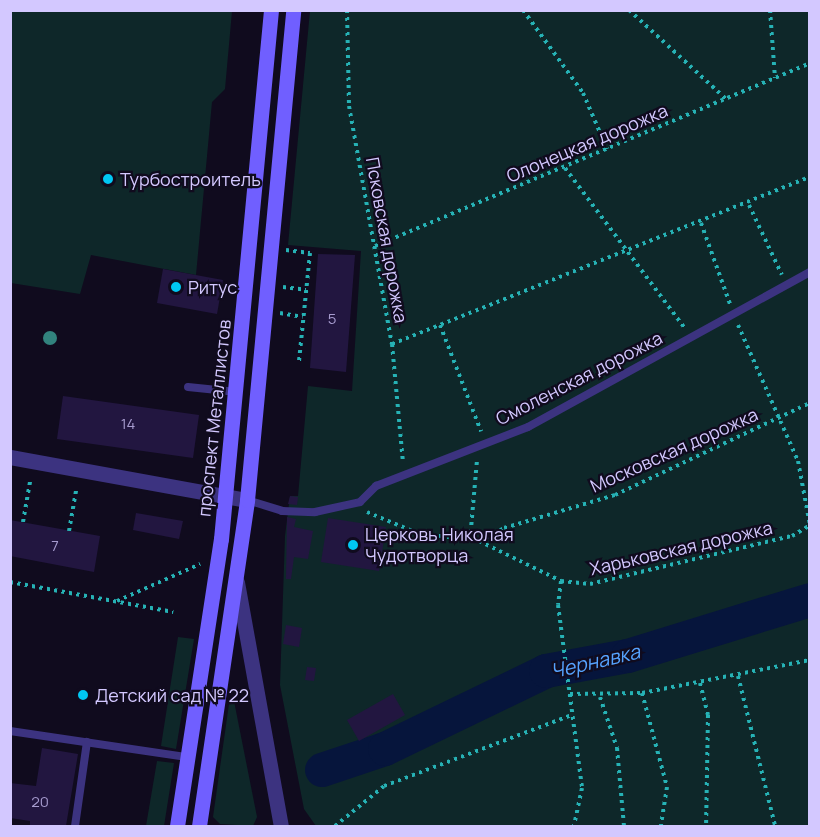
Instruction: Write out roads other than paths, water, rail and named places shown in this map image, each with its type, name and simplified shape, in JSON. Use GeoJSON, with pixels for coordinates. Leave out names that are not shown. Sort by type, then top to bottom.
{"type":"FeatureCollection","features":[{"type":"Feature","properties":{"kind":"street","name":"проспект Металлистов"},"geometry":{"type":"LineString","coordinates":[[177,826],[226,496],[271,10]]}},
{"type":"Feature","properties":{"kind":"street"},"geometry":{"type":"LineString","coordinates":[[198,826],[237,580],[247,500],[293,10]]}},
{"type":"Feature","properties":{"kind":"street"},"geometry":{"type":"LineString","coordinates":[[10,457],[247,500]]}},
{"type":"Feature","properties":{"kind":"street"},"geometry":{"type":"LineString","coordinates":[[237,580],[281,826]]}},
{"type":"Feature","properties":{"kind":"lane","name":"Смоленская дорожка"},"geometry":{"type":"LineString","coordinates":[[247,500],[282,511],[315,512],[360,502],[365,492],[528,427],[810,272]]}},
{"type":"Feature","properties":{"kind":"lane"},"geometry":{"type":"LineString","coordinates":[[188,387],[237,392]]}},
{"type":"Feature","properties":{"kind":"lane"},"geometry":{"type":"LineString","coordinates":[[10,732],[187,757]]}},
{"type":"Feature","properties":{"kind":"lane"},"geometry":{"type":"LineString","coordinates":[[75,826],[87,742]]}},
{"type":"Feature","properties":{"kind":"waterway","name":"Чернавка"},"geometry":{"type":"LineString","coordinates":[[322,770],[385,749],[546,671],[628,656],[810,600]]}},
{"type":"Feature","properties":{"kind":"place","name":"Турбостроитель"},"geometry":{"type":"Point","coordinates":[108,179]}},
{"type":"Feature","properties":{"kind":"place","name":"Ритус"},"geometry":{"type":"Point","coordinates":[176,287]}},
{"type":"Feature","properties":{"kind":"place","name":"Церковь Николая Чудотворца"},"geometry":{"type":"Point","coordinates":[353,545]}},
{"type":"Feature","properties":{"kind":"place","name":"Детский сад № 22"},"geometry":{"type":"Point","coordinates":[83,695]}}]}
